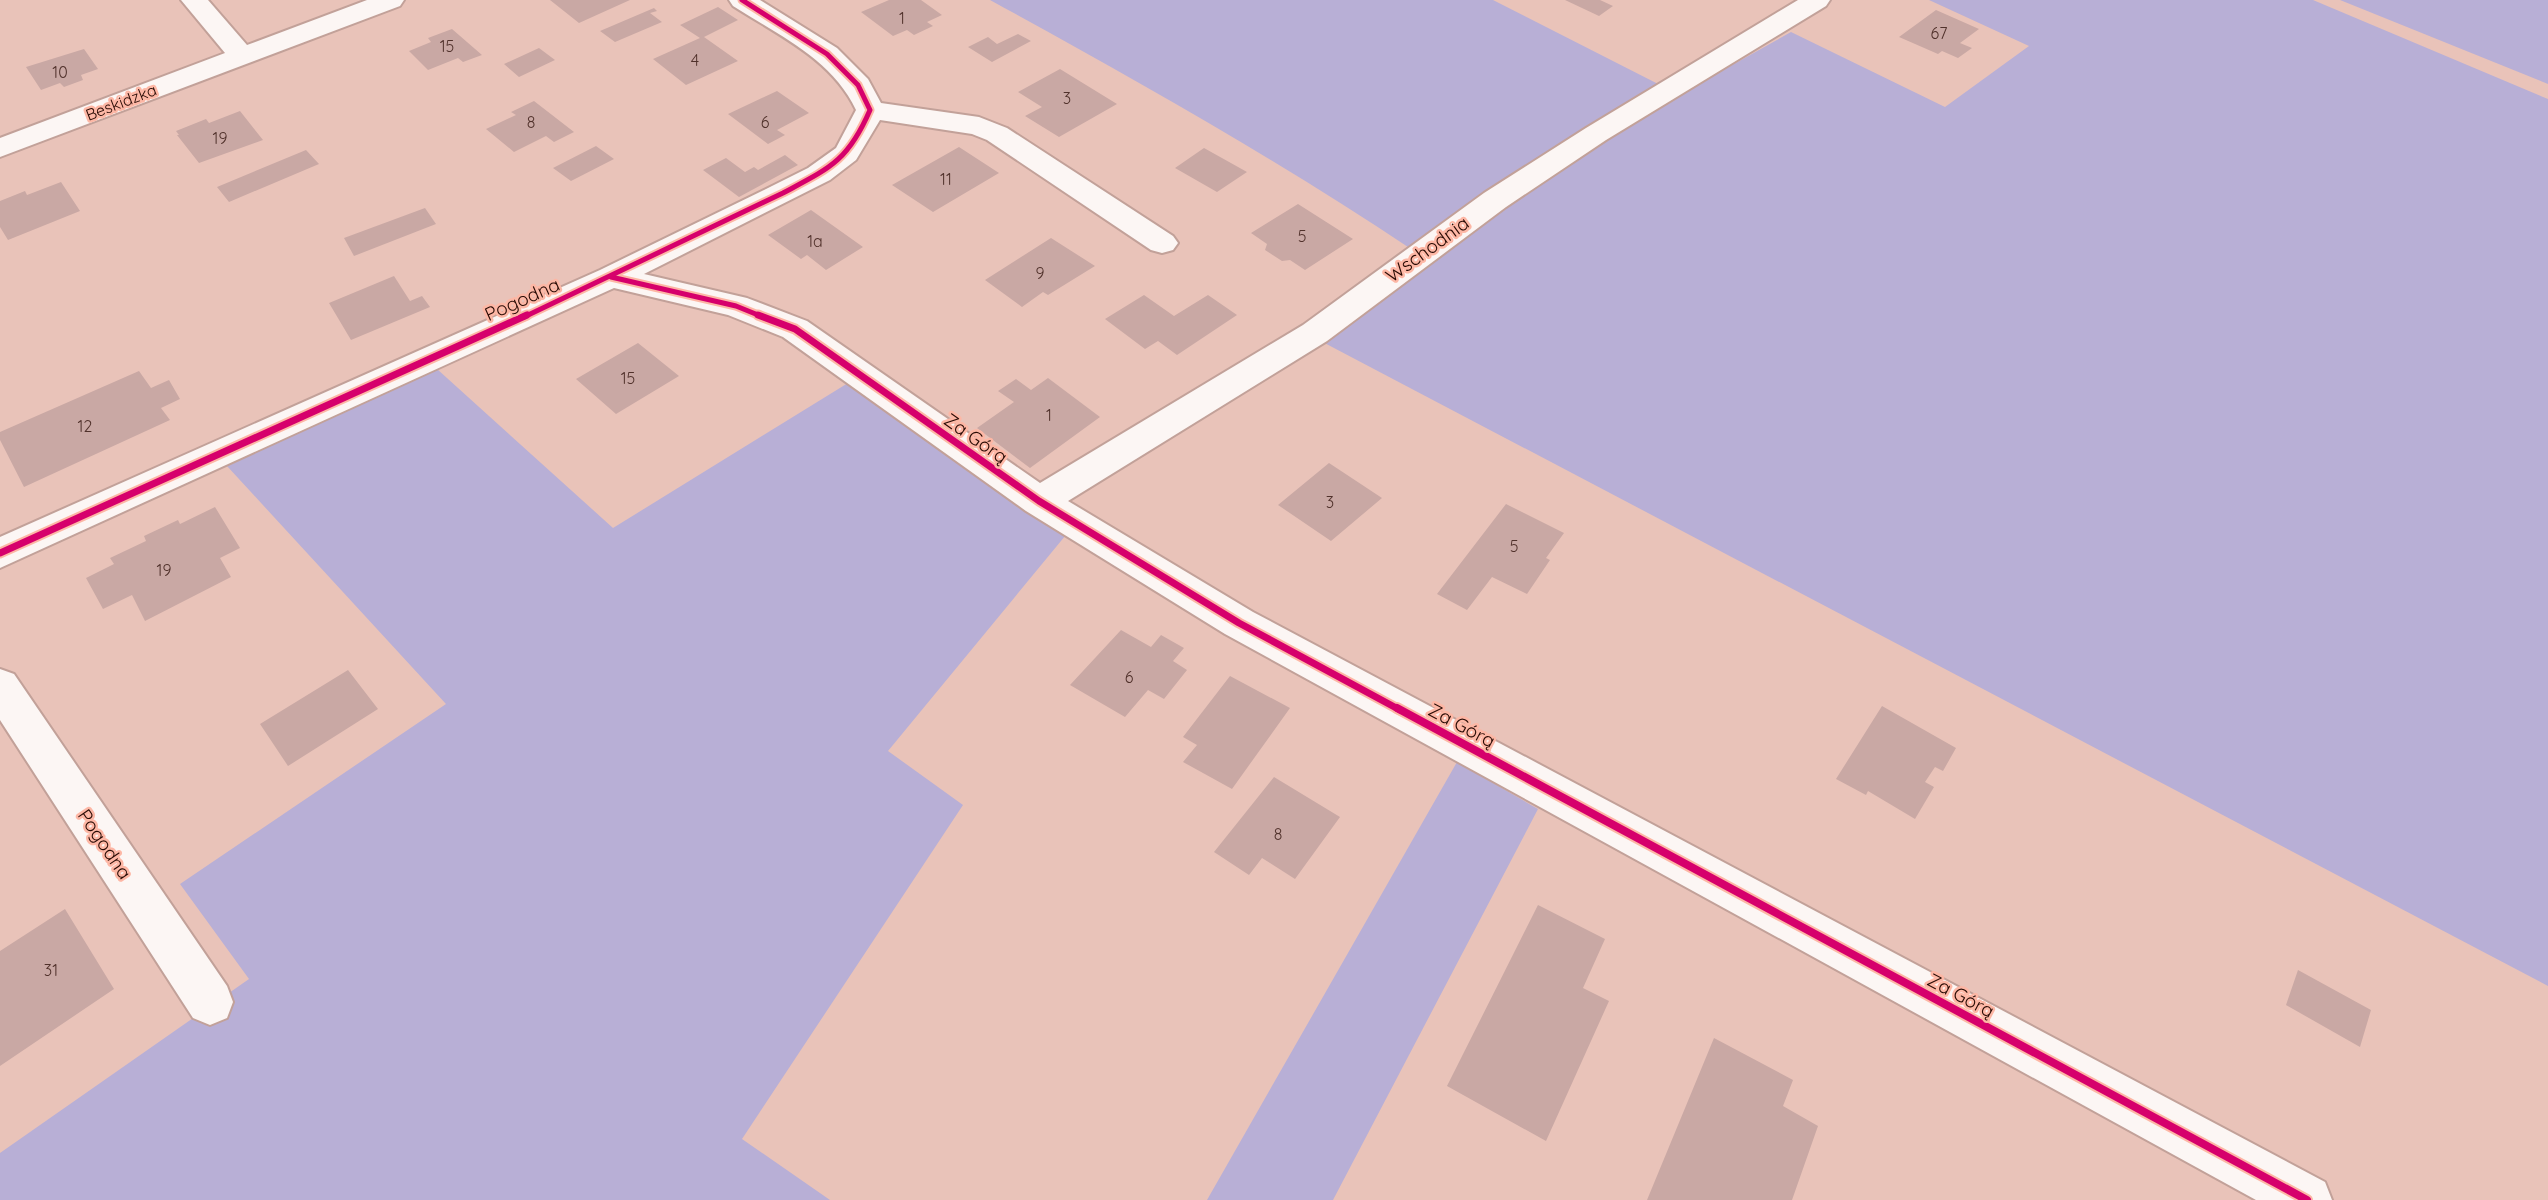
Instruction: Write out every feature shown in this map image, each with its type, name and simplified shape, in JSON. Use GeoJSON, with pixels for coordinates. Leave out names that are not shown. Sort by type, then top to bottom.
{"type":"FeatureCollection","features":[{"type":"Feature","properties":{"kind":"street"},"geometry":{"type":"LineString","coordinates":[[194,0],[242,57]]}},
{"type":"Feature","properties":{"kind":"street","name":"Beskidzka"},"geometry":{"type":"LineString","coordinates":[[0,148],[391,0]]}},
{"type":"Feature","properties":{"kind":"street"},"geometry":{"type":"LineString","coordinates":[[742,0],[827,54],[859,85],[870,110],[979,126],[997,134],[1162,243]]}},
{"type":"Feature","properties":{"kind":"street","name":"Wschodnia"},"geometry":{"type":"LineString","coordinates":[[1039,502],[1314,333],[1495,200],[1595,134],[1807,2]]}},
{"type":"Feature","properties":{"kind":"street","name":"Pogodna"},"geometry":{"type":"LineString","coordinates":[[0,553],[611,277],[819,174],[846,154],[860,133],[870,110]]}},
{"type":"Feature","properties":{"kind":"street","name":"Za Górą"},"geometry":{"type":"LineString","coordinates":[[611,277],[736,306],[795,328],[1039,502],[1239,623],[2307,1200]]}},
{"type":"Feature","properties":{"kind":"street","name":"Pogodna"},"geometry":{"type":"LineString","coordinates":[[0,686],[210,1002]]}},
{"type":"Feature","properties":{"kind":"shaded area"},"geometry":{"type":"Polygon","coordinates":[[[990,0],[1493,0],[1664,87],[1515,173],[1411,249],[1204,120],[990,0]]]}},
{"type":"Feature","properties":{"kind":"shaded area"},"geometry":{"type":"Polygon","coordinates":[[[1929,0],[2313,0],[2548,99],[2548,986],[1315,338],[1526,188],[1682,93],[1791,32],[1945,107],[2029,46],[1929,0]]]}},
{"type":"Feature","properties":{"kind":"shaded area"},"geometry":{"type":"Polygon","coordinates":[[[2340,0],[2548,0],[2548,84],[2340,0]]]}},
{"type":"Feature","properties":{"kind":"shaded area"},"geometry":{"type":"Polygon","coordinates":[[[437,369],[613,528],[861,375],[1075,524],[888,751],[963,805],[742,1139],[830,1200],[0,1200],[0,1153],[249,979],[180,884],[446,704],[227,466],[437,369]]]}},
{"type":"Feature","properties":{"kind":"shaded area"},"geometry":{"type":"Polygon","coordinates":[[[1457,762],[1538,809],[1333,1200],[1207,1200],[1457,762]]]}},
{"type":"Feature","properties":{"kind":"building"},"geometry":{"type":"Polygon","coordinates":[[[550,0],[630,0],[579,23],[550,0]]]}},
{"type":"Feature","properties":{"kind":"building"},"geometry":{"type":"Polygon","coordinates":[[[889,0],[921,0],[942,15],[927,22],[933,26],[914,35],[907,30],[893,36],[861,12],[889,0]]]}},
{"type":"Feature","properties":{"kind":"building"},"geometry":{"type":"Polygon","coordinates":[[[1565,0],[1600,0],[1613,6],[1599,16],[1565,0]]]}},
{"type":"Feature","properties":{"kind":"building"},"geometry":{"type":"Polygon","coordinates":[[[718,7],[738,20],[704,37],[738,61],[686,85],[653,59],[700,38],[680,25],[718,7]]]}},
{"type":"Feature","properties":{"kind":"building"},"geometry":{"type":"Polygon","coordinates":[[[654,8],[657,11],[650,13],[662,22],[615,42],[600,31],[654,8]]]}},
{"type":"Feature","properties":{"kind":"building"},"geometry":{"type":"Polygon","coordinates":[[[1936,10],[1979,29],[1960,43],[1972,48],[1958,58],[1942,51],[1938,54],[1899,37],[1936,10]]]}},
{"type":"Feature","properties":{"kind":"building"},"geometry":{"type":"Polygon","coordinates":[[[452,29],[482,55],[463,62],[458,58],[428,70],[409,51],[431,42],[428,38],[452,29]]]}},
{"type":"Feature","properties":{"kind":"building"},"geometry":{"type":"Polygon","coordinates":[[[1018,34],[1031,41],[992,62],[968,47],[988,37],[997,44],[1018,34]]]}},
{"type":"Feature","properties":{"kind":"building"},"geometry":{"type":"Polygon","coordinates":[[[539,48],[555,60],[519,77],[504,64],[539,48]]]}},
{"type":"Feature","properties":{"kind":"building"},"geometry":{"type":"Polygon","coordinates":[[[84,49],[98,69],[81,75],[83,80],[64,87],[60,83],[41,90],[26,67],[84,49]]]}},
{"type":"Feature","properties":{"kind":"building"},"geometry":{"type":"Polygon","coordinates":[[[1060,69],[1117,104],[1059,137],[1025,116],[1042,107],[1018,92],[1060,69]]]}},
{"type":"Feature","properties":{"kind":"building"},"geometry":{"type":"Polygon","coordinates":[[[777,91],[809,113],[777,130],[785,135],[768,144],[728,114],[777,91]]]}},
{"type":"Feature","properties":{"kind":"building"},"geometry":{"type":"Polygon","coordinates":[[[534,101],[574,132],[554,142],[546,136],[514,152],[486,129],[516,115],[511,112],[534,101]]]}},
{"type":"Feature","properties":{"kind":"building"},"geometry":{"type":"Polygon","coordinates":[[[240,111],[263,140],[199,163],[177,135],[176,131],[206,119],[209,123],[240,111]]]}},
{"type":"Feature","properties":{"kind":"building"},"geometry":{"type":"Polygon","coordinates":[[[596,146],[614,159],[571,181],[553,168],[596,146]]]}},
{"type":"Feature","properties":{"kind":"building"},"geometry":{"type":"Polygon","coordinates":[[[959,147],[999,173],[933,212],[892,185],[959,147]]]}},
{"type":"Feature","properties":{"kind":"building"},"geometry":{"type":"Polygon","coordinates":[[[1204,148],[1247,172],[1217,192],[1175,168],[1204,148]]]}},
{"type":"Feature","properties":{"kind":"building"},"geometry":{"type":"Polygon","coordinates":[[[306,150],[319,164],[229,202],[217,187],[306,150]]]}},
{"type":"Feature","properties":{"kind":"building"},"geometry":{"type":"Polygon","coordinates":[[[785,155],[798,165],[739,197],[703,170],[726,158],[745,172],[754,167],[758,170],[785,155]]]}},
{"type":"Feature","properties":{"kind":"building"},"geometry":{"type":"Polygon","coordinates":[[[61,182],[80,211],[8,240],[0,227],[0,201],[25,191],[27,195],[61,182]]]}},
{"type":"Feature","properties":{"kind":"building"},"geometry":{"type":"Polygon","coordinates":[[[1298,204],[1353,239],[1305,270],[1290,260],[1282,261],[1265,250],[1267,244],[1251,233],[1298,204]]]}},
{"type":"Feature","properties":{"kind":"building"},"geometry":{"type":"Polygon","coordinates":[[[425,208],[436,224],[354,256],[344,238],[425,208]]]}},
{"type":"Feature","properties":{"kind":"building"},"geometry":{"type":"Polygon","coordinates":[[[811,210],[863,247],[826,270],[807,255],[801,259],[768,235],[811,210]]]}},
{"type":"Feature","properties":{"kind":"building"},"geometry":{"type":"Polygon","coordinates":[[[1051,238],[1095,266],[1048,295],[1043,292],[1022,307],[985,280],[1051,238]]]}},
{"type":"Feature","properties":{"kind":"building"},"geometry":{"type":"Polygon","coordinates":[[[394,276],[410,301],[422,296],[430,307],[351,340],[329,303],[394,276]]]}},
{"type":"Feature","properties":{"kind":"building"},"geometry":{"type":"Polygon","coordinates":[[[1144,295],[1174,316],[1208,295],[1237,315],[1177,355],[1158,341],[1145,349],[1105,319],[1144,295]]]}},
{"type":"Feature","properties":{"kind":"building"},"geometry":{"type":"Polygon","coordinates":[[[638,343],[679,376],[616,414],[576,379],[638,343]]]}},
{"type":"Feature","properties":{"kind":"building"},"geometry":{"type":"Polygon","coordinates":[[[139,371],[151,388],[169,380],[180,399],[161,408],[170,420],[24,487],[0,440],[0,432],[139,371]]]}},
{"type":"Feature","properties":{"kind":"building"},"geometry":{"type":"Polygon","coordinates":[[[1048,378],[1100,417],[1030,468],[977,428],[1014,402],[998,391],[1016,379],[1031,390],[1048,378]]]}},
{"type":"Feature","properties":{"kind":"building"},"geometry":{"type":"Polygon","coordinates":[[[1329,463],[1382,498],[1331,541],[1278,505],[1329,463]]]}},
{"type":"Feature","properties":{"kind":"building"},"geometry":{"type":"Polygon","coordinates":[[[1506,504],[1564,533],[1546,558],[1550,560],[1527,594],[1492,577],[1467,610],[1437,594],[1506,504]]]}},
{"type":"Feature","properties":{"kind":"building"},"geometry":{"type":"Polygon","coordinates":[[[215,507],[240,548],[220,558],[231,577],[145,621],[132,595],[103,609],[86,578],[114,564],[110,558],[146,541],[144,536],[178,520],[180,524],[215,507]]]}},
{"type":"Feature","properties":{"kind":"building"},"geometry":{"type":"Polygon","coordinates":[[[1121,630],[1151,647],[1161,635],[1184,648],[1173,661],[1187,670],[1164,699],[1148,690],[1125,717],[1070,685],[1121,630]]]}},
{"type":"Feature","properties":{"kind":"building"},"geometry":{"type":"Polygon","coordinates":[[[348,670],[378,709],[288,766],[260,724],[348,670]]]}},
{"type":"Feature","properties":{"kind":"building"},"geometry":{"type":"Polygon","coordinates":[[[1230,676],[1290,708],[1232,789],[1183,762],[1197,745],[1183,737],[1230,676]]]}},
{"type":"Feature","properties":{"kind":"building"},"geometry":{"type":"Polygon","coordinates":[[[1882,706],[1956,748],[1943,771],[1935,767],[1925,782],[1934,787],[1915,819],[1868,791],[1866,795],[1836,779],[1882,706]]]}},
{"type":"Feature","properties":{"kind":"building"},"geometry":{"type":"Polygon","coordinates":[[[1274,777],[1340,817],[1295,879],[1262,858],[1249,875],[1214,852],[1274,777]]]}},
{"type":"Feature","properties":{"kind":"building"},"geometry":{"type":"Polygon","coordinates":[[[1538,905],[1605,939],[1583,988],[1609,1001],[1546,1141],[1447,1086],[1538,905]]]}},
{"type":"Feature","properties":{"kind":"building"},"geometry":{"type":"Polygon","coordinates":[[[65,909],[114,989],[0,1066],[0,951],[65,909]]]}},
{"type":"Feature","properties":{"kind":"building"},"geometry":{"type":"Polygon","coordinates":[[[2298,970],[2371,1010],[2360,1047],[2286,1005],[2298,970]]]}},
{"type":"Feature","properties":{"kind":"building"},"geometry":{"type":"Polygon","coordinates":[[[1714,1038],[1793,1080],[1783,1106],[1818,1126],[1792,1200],[1647,1200],[1714,1038]]]}},
{"type":"Feature","properties":{"kind":"cycle path"},"geometry":{"type":"LineString","coordinates":[[0,553],[611,277],[783,193],[819,174],[846,154],[860,133],[870,110],[858,85],[827,54],[742,0]]}},
{"type":"Feature","properties":{"kind":"cycle path"},"geometry":{"type":"LineString","coordinates":[[611,277],[736,306],[795,329],[1039,501],[1239,623],[2307,1200]]}}]}
